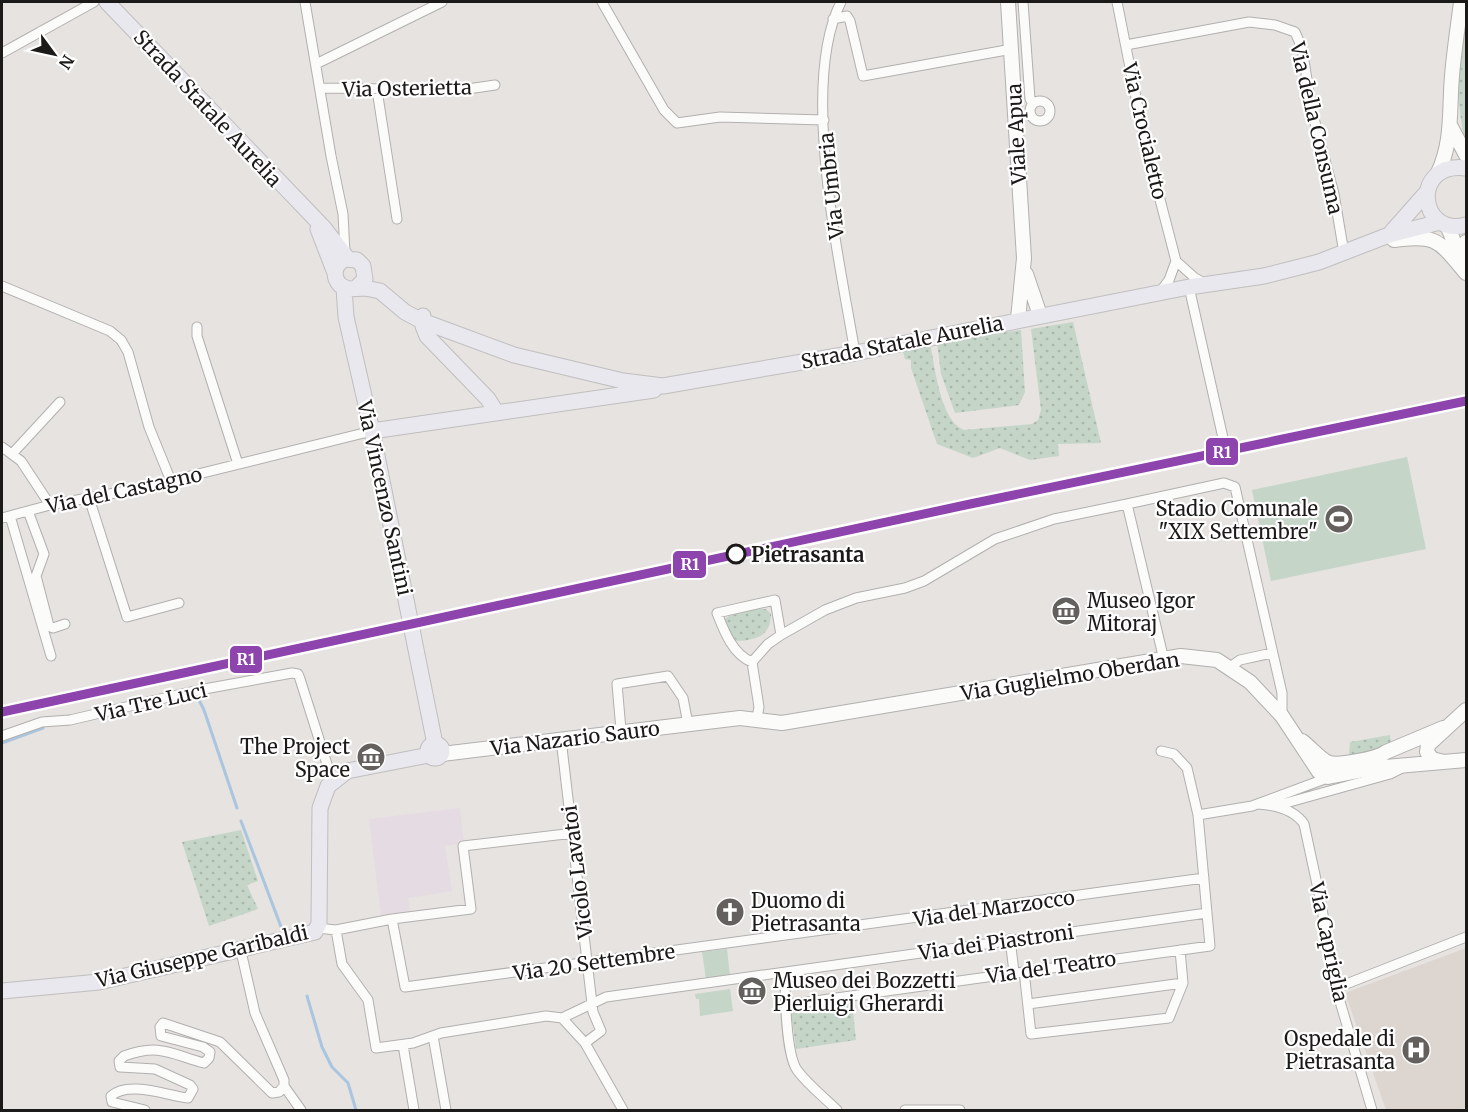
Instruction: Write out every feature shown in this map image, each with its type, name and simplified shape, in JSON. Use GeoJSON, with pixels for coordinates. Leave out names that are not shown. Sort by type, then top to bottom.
{"type":"FeatureCollection","features":[{"type":"Feature","properties":{"kind":"main road","name":"Strada Statale Aurelia"},"geometry":{"type":"LineString","coordinates":[[107,2],[308,214]]}},
{"type":"Feature","properties":{"kind":"main road","name":"Viale Apua"},"geometry":{"type":"LineString","coordinates":[[1008,2],[1024,267],[1029,289],[1040,315]]}},
{"type":"Feature","properties":{"kind":"main road"},"geometry":{"type":"LineString","coordinates":[[1438,173],[1446,157],[1451,127],[1451,78],[1461,2]]}},
{"type":"Feature","properties":{"kind":"main road"},"geometry":{"type":"LineString","coordinates":[[1451,127],[1467,155]]}},
{"type":"Feature","properties":{"kind":"main road"},"geometry":{"type":"LineString","coordinates":[[1438,173],[1452,167],[1467,168]]}},
{"type":"Feature","properties":{"kind":"main road","name":"Strada Statale Aurelia"},"geometry":{"type":"LineString","coordinates":[[1389,234],[1427,192],[1431,181],[1438,173]]}},
{"type":"Feature","properties":{"kind":"main road"},"geometry":{"type":"LineString","coordinates":[[1427,192],[1432,214],[1444,224],[1467,272]]}},
{"type":"Feature","properties":{"kind":"main road"},"geometry":{"type":"LineString","coordinates":[[308,214],[324,228],[346,256],[357,260],[365,270],[363,282],[350,288],[337,282],[324,240],[308,214]]}},
{"type":"Feature","properties":{"kind":"main road","name":"Strada Statale Aurelia"},"geometry":{"type":"LineString","coordinates":[[350,288],[380,291],[405,312],[440,328],[514,355],[623,381],[663,386],[855,353],[1160,292],[1264,276],[1319,262],[1389,234],[1444,224],[1467,225]]}},
{"type":"Feature","properties":{"kind":"main road","name":"Strada Statale Aurelia"},"geometry":{"type":"LineString","coordinates":[[1365,244],[1417,236],[1434,239],[1467,272]]}},
{"type":"Feature","properties":{"kind":"main road"},"geometry":{"type":"LineString","coordinates":[[335,273],[339,263],[346,256]]}},
{"type":"Feature","properties":{"kind":"main road","name":"Viale Apua"},"geometry":{"type":"LineString","coordinates":[[1018,319],[1024,267]]}},
{"type":"Feature","properties":{"kind":"main road","name":"Strada Statale Aurelia"},"geometry":{"type":"LineString","coordinates":[[365,270],[423,319]]}},
{"type":"Feature","properties":{"kind":"main road","name":"Via Vincenzo Santini"},"geometry":{"type":"LineString","coordinates":[[350,288],[346,317],[377,454],[435,751]]}},
{"type":"Feature","properties":{"kind":"main road"},"geometry":{"type":"LineString","coordinates":[[423,319],[428,336],[488,399],[496,412]]}},
{"type":"Feature","properties":{"kind":"main road","name":"Via del Castagno"},"geometry":{"type":"LineString","coordinates":[[372,431],[649,392],[663,386]]}},
{"type":"Feature","properties":{"kind":"main road"},"geometry":{"type":"LineString","coordinates":[[377,454],[381,442],[392,428]]}},
{"type":"Feature","properties":{"kind":"main road","name":"Via Guglielmo Oberdan"},"geometry":{"type":"LineString","coordinates":[[757,718],[782,723],[1181,656],[1205,657],[1235,664],[1282,716],[1298,739]]}},
{"type":"Feature","properties":{"kind":"main road"},"geometry":{"type":"LineString","coordinates":[[1446,762],[1432,759],[1427,752],[1428,745],[1443,728],[1467,710]]}},
{"type":"Feature","properties":{"kind":"main road","name":"Via Nazario Sauro"},"geometry":{"type":"LineString","coordinates":[[332,780],[347,771],[435,751],[561,739],[621,730],[757,718]]}},
{"type":"Feature","properties":{"kind":"main road"},"geometry":{"type":"LineString","coordinates":[[1298,739],[1327,762],[1337,764],[1379,757],[1443,728]]}},
{"type":"Feature","properties":{"kind":"main road"},"geometry":{"type":"LineString","coordinates":[[1298,739],[1314,766],[1328,777],[1403,766],[1467,760]]}},
{"type":"Feature","properties":{"kind":"main road"},"geometry":{"type":"LineString","coordinates":[[1397,749],[1403,766]]}},
{"type":"Feature","properties":{"kind":"main road"},"geometry":{"type":"LineString","coordinates":[[317,928],[321,808],[325,792],[332,780]]}},
{"type":"Feature","properties":{"kind":"main road","name":"Via Giuseppe Garibaldi"},"geometry":{"type":"LineString","coordinates":[[2,989],[99,982],[240,947],[311,933],[317,928]]}},
{"type":"Feature","properties":{"kind":"street"},"geometry":{"type":"LineString","coordinates":[[2,53],[94,2]]}},
{"type":"Feature","properties":{"kind":"street","name":"Via Osterietta"},"geometry":{"type":"LineString","coordinates":[[306,2],[343,214],[346,256]]}},
{"type":"Feature","properties":{"kind":"street","name":"Via Osterietta"},"geometry":{"type":"LineString","coordinates":[[316,64],[442,2]]}},
{"type":"Feature","properties":{"kind":"street"},"geometry":{"type":"LineString","coordinates":[[602,2],[664,110],[677,123],[720,117],[824,120]]}},
{"type":"Feature","properties":{"kind":"street","name":"Via Umbria"},"geometry":{"type":"LineString","coordinates":[[841,2],[833,19],[825,51],[824,120],[829,199],[855,353]]}},
{"type":"Feature","properties":{"kind":"street"},"geometry":{"type":"LineString","coordinates":[[1023,2],[1030,99],[1033,104]]}},
{"type":"Feature","properties":{"kind":"street","name":"Via Crocialetto"},"geometry":{"type":"LineString","coordinates":[[1118,2],[1144,138],[1176,261]]}},
{"type":"Feature","properties":{"kind":"street"},"geometry":{"type":"LineString","coordinates":[[833,19],[847,16],[850,21],[863,76],[1012,49]]}},
{"type":"Feature","properties":{"kind":"street","name":"Via della Consuma"},"geometry":{"type":"LineString","coordinates":[[1126,45],[1249,22],[1275,25],[1295,32],[1302,48],[1312,111],[1334,194],[1344,253]]}},
{"type":"Feature","properties":{"kind":"street","name":"Via Osterietta"},"geometry":{"type":"LineString","coordinates":[[320,88],[461,90],[495,85]]}},
{"type":"Feature","properties":{"kind":"street"},"geometry":{"type":"LineString","coordinates":[[377,90],[397,219]]}},
{"type":"Feature","properties":{"kind":"street"},"geometry":{"type":"LineString","coordinates":[[1160,292],[1176,261],[1195,278],[1207,284]]}},
{"type":"Feature","properties":{"kind":"street"},"geometry":{"type":"LineString","coordinates":[[2,286],[110,331],[121,340],[128,352],[149,427],[171,481]]}},
{"type":"Feature","properties":{"kind":"street"},"geometry":{"type":"LineString","coordinates":[[1190,287],[1223,438]]}},
{"type":"Feature","properties":{"kind":"street"},"geometry":{"type":"LineString","coordinates":[[197,327],[197,336],[238,465]]}},
{"type":"Feature","properties":{"kind":"street"},"geometry":{"type":"LineString","coordinates":[[12,454],[60,402]]}},
{"type":"Feature","properties":{"kind":"street","name":"Via del Castagno"},"geometry":{"type":"LineString","coordinates":[[51,656],[6,517],[50,505],[171,481],[372,431]]}},
{"type":"Feature","properties":{"kind":"street"},"geometry":{"type":"LineString","coordinates":[[2,447],[21,461],[50,505]]}},
{"type":"Feature","properties":{"kind":"street"},"geometry":{"type":"LineString","coordinates":[[752,662],[768,644],[825,610],[856,598],[904,588],[924,581],[995,538],[1054,519],[1224,483],[1235,487],[1282,693],[1282,716]]}},
{"type":"Feature","properties":{"kind":"street"},"geometry":{"type":"LineString","coordinates":[[89,498],[127,617],[180,603]]}},
{"type":"Feature","properties":{"kind":"street"},"geometry":{"type":"LineString","coordinates":[[1127,504],[1164,660]]}},
{"type":"Feature","properties":{"kind":"street"},"geometry":{"type":"LineString","coordinates":[[28,511],[44,554],[36,576],[50,626],[53,628],[65,624]]}},
{"type":"Feature","properties":{"kind":"street"},"geometry":{"type":"LineString","coordinates":[[752,662],[743,658],[725,635],[717,613],[775,600],[781,635]]}},
{"type":"Feature","properties":{"kind":"street"},"geometry":{"type":"LineString","coordinates":[[1235,664],[1272,653]]}},
{"type":"Feature","properties":{"kind":"street"},"geometry":{"type":"LineString","coordinates":[[752,662],[759,707],[757,718]]}},
{"type":"Feature","properties":{"kind":"street","name":"Via Tre Luci"},"geometry":{"type":"LineString","coordinates":[[2,736],[42,722],[70,720],[199,690],[292,673],[298,674],[300,679],[332,780]]}},
{"type":"Feature","properties":{"kind":"street"},"geometry":{"type":"LineString","coordinates":[[621,730],[616,684],[668,676],[683,698],[688,724]]}},
{"type":"Feature","properties":{"kind":"street","name":"Vicolo Lavatoi"},"geometry":{"type":"LineString","coordinates":[[561,739],[574,833],[593,1012],[600,1031],[585,1043]]}},
{"type":"Feature","properties":{"kind":"street"},"geometry":{"type":"LineString","coordinates":[[1161,751],[1174,754],[1187,768],[1198,814],[1207,913]]}},
{"type":"Feature","properties":{"kind":"street"},"geometry":{"type":"LineString","coordinates":[[1198,814],[1258,804],[1379,757]]}},
{"type":"Feature","properties":{"kind":"street"},"geometry":{"type":"LineString","coordinates":[[1275,806],[1390,774],[1403,766]]}},
{"type":"Feature","properties":{"kind":"street","name":"Via Capriglia"},"geometry":{"type":"LineString","coordinates":[[1258,804],[1275,806],[1297,814],[1304,824],[1336,988],[1372,1110]]}},
{"type":"Feature","properties":{"kind":"street","name":"Via Giuseppe Garibaldi"},"geometry":{"type":"LineString","coordinates":[[317,928],[336,930],[392,919],[471,909],[463,846],[574,833]]}},
{"type":"Feature","properties":{"kind":"street","name":"Via del Marzocco"},"geometry":{"type":"LineString","coordinates":[[784,936],[1204,878]]}},
{"type":"Feature","properties":{"kind":"street","name":"Via dei Piastroni"},"geometry":{"type":"LineString","coordinates":[[562,1018],[606,997],[1207,913]]}},
{"type":"Feature","properties":{"kind":"street","name":"Via del Teatro"},"geometry":{"type":"LineString","coordinates":[[786,1005],[1210,946],[1207,913]]}},
{"type":"Feature","properties":{"kind":"street","name":"Via 20 Settembre"},"geometry":{"type":"LineString","coordinates":[[392,919],[405,987],[784,936]]}},
{"type":"Feature","properties":{"kind":"street"},"geometry":{"type":"LineString","coordinates":[[336,930],[342,964],[368,1000],[376,1048],[403,1045],[433,1036],[546,1016],[562,1018],[585,1043],[623,1110]]}},
{"type":"Feature","properties":{"kind":"street"},"geometry":{"type":"LineString","coordinates":[[1336,988],[1467,937]]}},
{"type":"Feature","properties":{"kind":"street"},"geometry":{"type":"LineString","coordinates":[[1010,939],[1028,1004],[1031,1034],[1169,1018],[1183,983],[1180,950]]}},
{"type":"Feature","properties":{"kind":"street"},"geometry":{"type":"LineString","coordinates":[[240,947],[255,1013],[284,1080],[284,1086],[301,1110]]}},
{"type":"Feature","properties":{"kind":"street"},"geometry":{"type":"LineString","coordinates":[[785,973],[786,1005],[792,1057],[796,1070],[837,1110]]}},
{"type":"Feature","properties":{"kind":"street"},"geometry":{"type":"LineString","coordinates":[[1028,1004],[1183,983]]}},
{"type":"Feature","properties":{"kind":"street"},"geometry":{"type":"LineString","coordinates":[[145,1110],[112,1102],[111,1096],[122,1091],[155,1090],[188,1098],[193,1089],[190,1085],[155,1069],[120,1067],[119,1061],[124,1056],[162,1050],[173,1051],[204,1063],[209,1059],[210,1052],[203,1047],[161,1036],[160,1027],[163,1023],[220,1042],[272,1093],[279,1092],[284,1086]]}},
{"type":"Feature","properties":{"kind":"street"},"geometry":{"type":"LineString","coordinates":[[433,1036],[446,1110]]}},
{"type":"Feature","properties":{"kind":"street"},"geometry":{"type":"LineString","coordinates":[[403,1045],[414,1110]]}},
{"type":"Feature","properties":{"kind":"street"},"geometry":{"type":"LineString","coordinates":[[905,1110],[960,1110]]}},
{"type":"Feature","properties":{"kind":"shaded area"},"geometry":{"type":"Polygon","coordinates":[[[460,808],[464,843],[445,846],[452,891],[408,898],[410,912],[381,915],[369,819],[460,808]]]}},
{"type":"Feature","properties":{"kind":"shaded area","name":"Ospedale di Pietrasanta"},"geometry":{"type":"Polygon","coordinates":[[[1466,948],[1466,1108],[1386,1110],[1345,993],[1466,948]]]}},
{"type":"Feature","properties":{"kind":"green space"},"geometry":{"type":"Polygon","coordinates":[[[1466,17],[1466,145],[1460,114],[1458,81],[1462,32],[1466,17]]]}},
{"type":"Feature","properties":{"kind":"green space"},"geometry":{"type":"Polygon","coordinates":[[[1073,322],[1101,443],[1058,444],[1059,456],[1030,460],[1000,448],[973,458],[937,444],[911,368],[911,360],[905,359],[902,348],[930,343],[944,405],[956,425],[964,430],[1032,424],[1038,420],[1041,410],[1031,329],[1073,322]]]}},
{"type":"Feature","properties":{"kind":"green space"},"geometry":{"type":"Polygon","coordinates":[[[1021,330],[1025,392],[1019,405],[955,413],[941,374],[937,342],[1021,330]]]}},
{"type":"Feature","properties":{"kind":"green space","name":"Stadio Comunale \"XIX Settembre\""},"geometry":{"type":"Polygon","coordinates":[[[1407,457],[1426,549],[1271,581],[1252,490],[1407,457]]]}},
{"type":"Feature","properties":{"kind":"green space"},"geometry":{"type":"Polygon","coordinates":[[[766,609],[771,614],[765,632],[756,638],[737,641],[727,631],[724,620],[729,616],[766,609]]]}},
{"type":"Feature","properties":{"kind":"green space"},"geometry":{"type":"Polygon","coordinates":[[[1390,735],[1391,743],[1367,753],[1349,755],[1350,742],[1390,735]]]}},
{"type":"Feature","properties":{"kind":"green space"},"geometry":{"type":"Polygon","coordinates":[[[241,830],[258,881],[247,885],[258,909],[209,926],[182,842],[241,830]]]}},
{"type":"Feature","properties":{"kind":"green space"},"geometry":{"type":"Polygon","coordinates":[[[727,949],[730,976],[706,979],[702,952],[727,949]]]}},
{"type":"Feature","properties":{"kind":"green space"},"geometry":{"type":"Polygon","coordinates":[[[730,989],[733,1011],[700,1016],[699,999],[696,999],[695,994],[730,989]]]}},
{"type":"Feature","properties":{"kind":"green space"},"geometry":{"type":"Polygon","coordinates":[[[852,1002],[856,1040],[796,1049],[791,1011],[852,1002]]]}},
{"type":"Feature","properties":{"kind":"waterway"},"geometry":{"type":"LineString","coordinates":[[199,700],[237,808]]}},
{"type":"Feature","properties":{"kind":"waterway"},"geometry":{"type":"LineString","coordinates":[[2,743],[43,728]]}},
{"type":"Feature","properties":{"kind":"waterway"},"geometry":{"type":"LineString","coordinates":[[241,821],[283,932]]}},
{"type":"Feature","properties":{"kind":"waterway"},"geometry":{"type":"LineString","coordinates":[[307,996],[322,1047],[332,1067],[348,1083],[356,1110]]}},
{"type":"Feature","properties":{"kind":"transit line","name":"R1"},"geometry":{"type":"LineString","coordinates":[[2,712],[975,503],[1466,401]]}},
{"type":"Feature","properties":{"kind":"place","name":"Stadio Comunale \"XIX Settembre\""},"geometry":{"type":"Point","coordinates":[1339,519]}},
{"type":"Feature","properties":{"kind":"place","name":"Pietrasanta"},"geometry":{"type":"Point","coordinates":[736,554]}},
{"type":"Feature","properties":{"kind":"place","name":"Museo Igor Mitoraj"},"geometry":{"type":"Point","coordinates":[1066,611]}},
{"type":"Feature","properties":{"kind":"place","name":"The Project Space"},"geometry":{"type":"Point","coordinates":[371,757]}},
{"type":"Feature","properties":{"kind":"place","name":"Duomo di Pietrasanta"},"geometry":{"type":"Point","coordinates":[730,912]}},
{"type":"Feature","properties":{"kind":"place","name":"Museo dei Bozzetti Pierluigi Gherardi"},"geometry":{"type":"Point","coordinates":[752,991]}},
{"type":"Feature","properties":{"kind":"place","name":"Ospedale di Pietrasanta"},"geometry":{"type":"Point","coordinates":[1416,1050]}}]}
